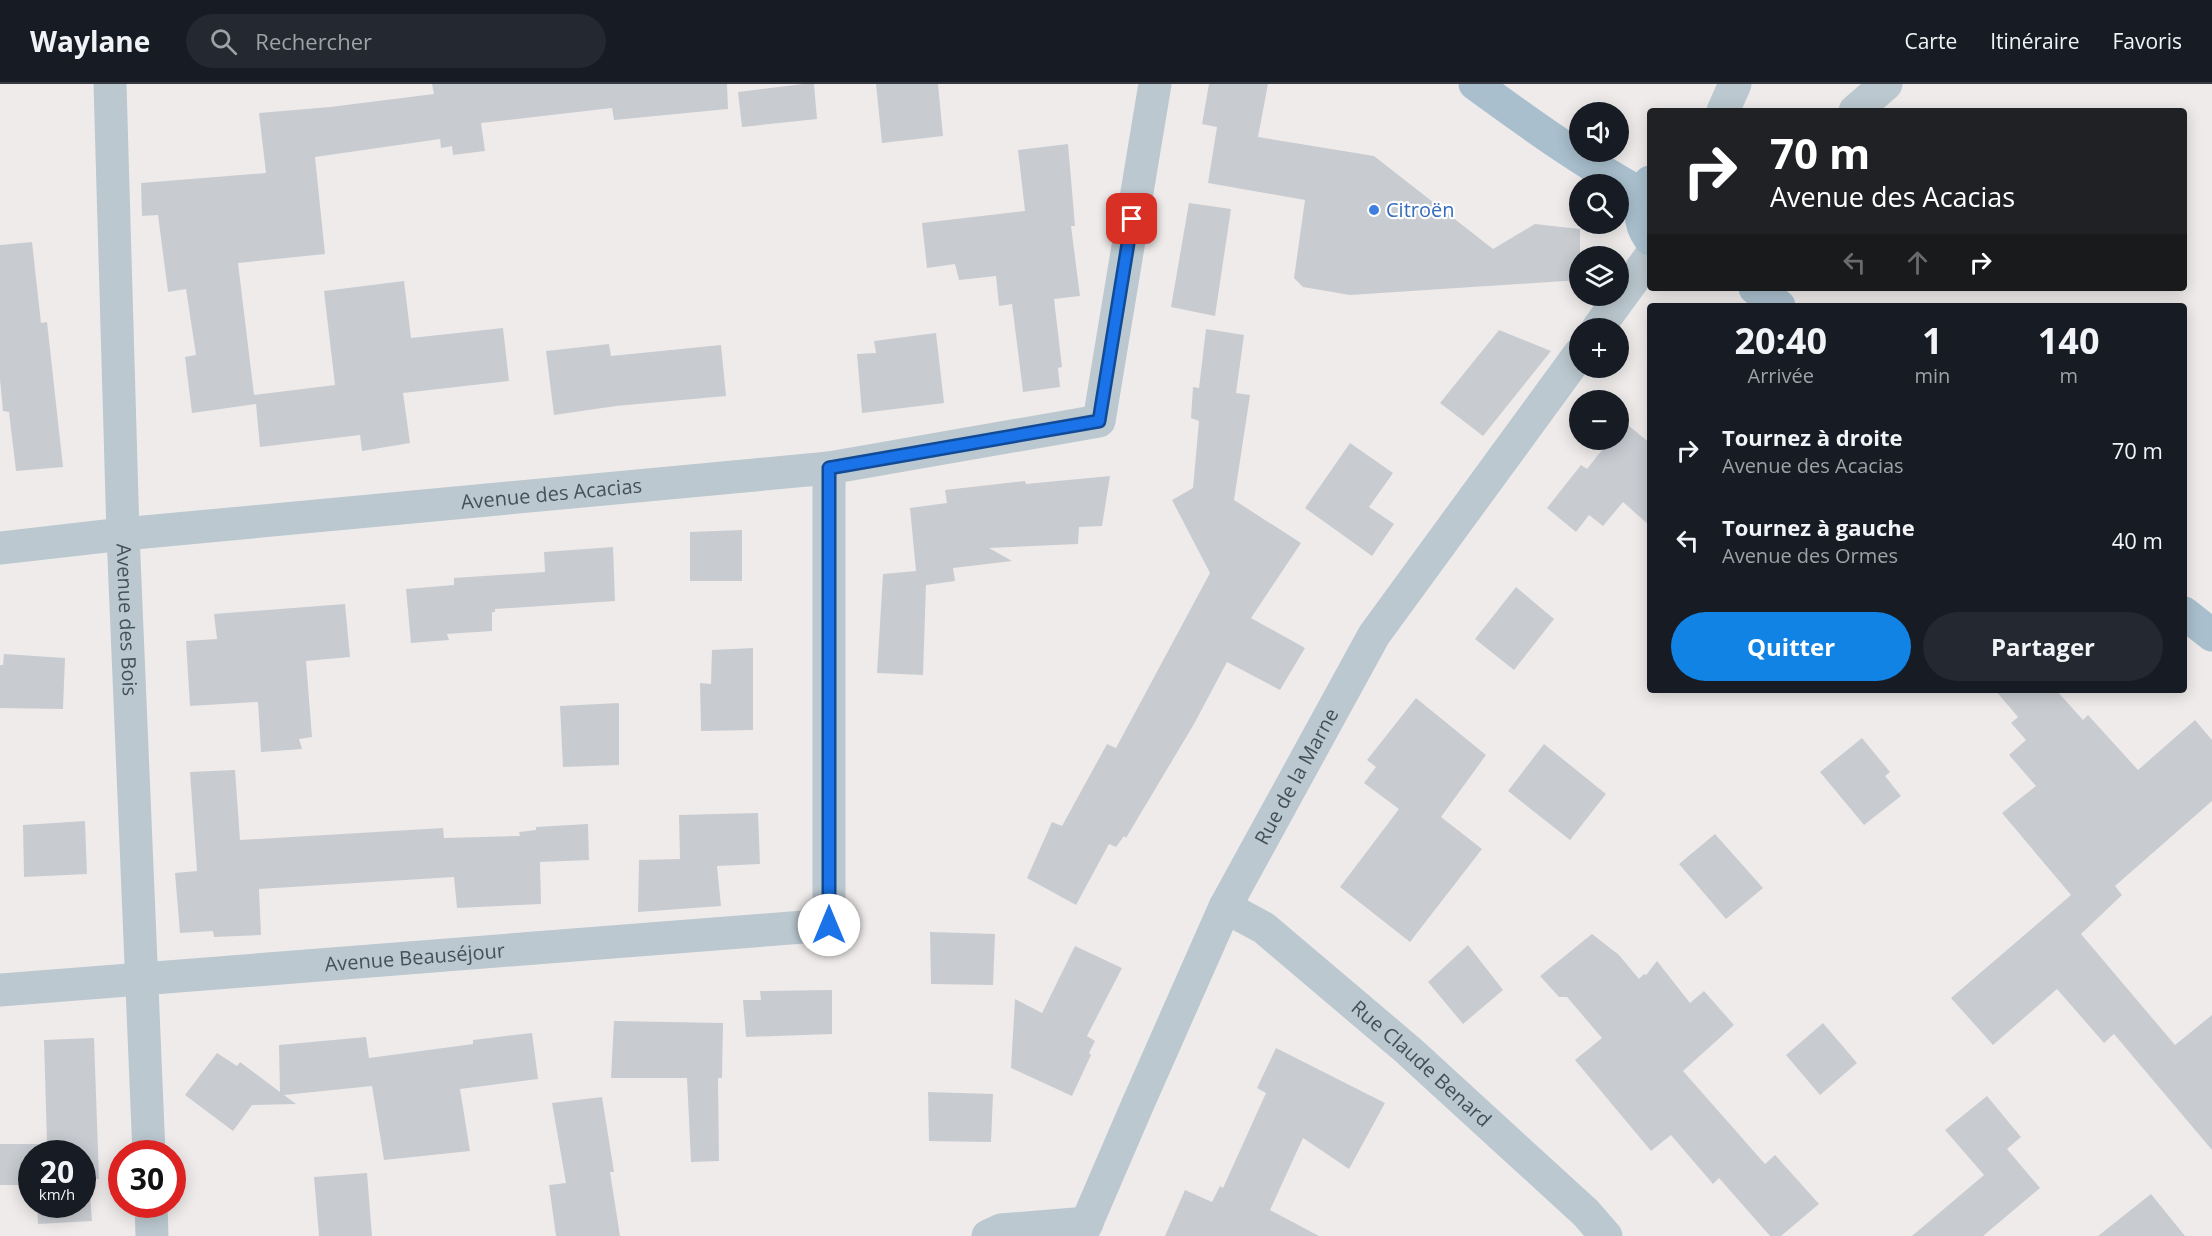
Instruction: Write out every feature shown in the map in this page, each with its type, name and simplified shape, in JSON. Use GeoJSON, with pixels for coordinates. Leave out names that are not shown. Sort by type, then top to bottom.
{"type":"FeatureCollection","features":[{"type":"Feature","properties":{"kind":"main road"},"geometry":{"type":"LineString","coordinates":[[1475,84],[1554,141],[1615,180],[1647,188],[1640,209],[1642,223],[1647,233]]}},
{"type":"Feature","properties":{"kind":"main road"},"geometry":{"type":"LineString","coordinates":[[1759,291],[1775,303]]}},
{"type":"Feature","properties":{"kind":"main road"},"geometry":{"type":"LineString","coordinates":[[2187,615],[2212,635]]}},
{"type":"Feature","properties":{"kind":"street","name":"Avenue des Bois"},"geometry":{"type":"LineString","coordinates":[[110,84],[123,534],[148,1140]]}},
{"type":"Feature","properties":{"kind":"street","name":"Avenue des Acacias"},"geometry":{"type":"LineString","coordinates":[[0,548],[123,534],[829,468],[1099,421],[1155,84]]}},
{"type":"Feature","properties":{"kind":"street"},"geometry":{"type":"LineString","coordinates":[[1724,108],[1735,84]]}},
{"type":"Feature","properties":{"kind":"street"},"geometry":{"type":"LineString","coordinates":[[1858,108],[1886,84]]}},
{"type":"Feature","properties":{"kind":"street"},"geometry":{"type":"LineString","coordinates":[[1605,318],[1647,261]]}},
{"type":"Feature","properties":{"kind":"street","name":"Rue de la Marne"},"geometry":{"type":"LineString","coordinates":[[1084,1229],[1226,907],[1374,634],[1569,368]]}},
{"type":"Feature","properties":{"kind":"street","name":"Avenue Beauséjour"},"geometry":{"type":"LineString","coordinates":[[0,990],[829,925],[829,468]]}},
{"type":"Feature","properties":{"kind":"street","name":"Rue Claude Benard"},"geometry":{"type":"LineString","coordinates":[[1226,907],[1264,928],[1408,1051],[1586,1213],[1606,1236]]}},
{"type":"Feature","properties":{"kind":"street"},"geometry":{"type":"LineString","coordinates":[[151,1218],[152,1236]]}},
{"type":"Feature","properties":{"kind":"street"},"geometry":{"type":"LineString","coordinates":[[988,1236],[1001,1230],[1084,1229]]}},
{"type":"Feature","properties":{"kind":"building"},"geometry":{"type":"Polygon","coordinates":[[[432,84],[727,84],[728,109],[614,120],[612,108],[481,123],[485,151],[453,155],[452,146],[441,148],[440,139],[315,157],[325,254],[238,263],[254,395],[335,385],[324,291],[404,281],[411,338],[503,328],[509,381],[403,393],[410,443],[362,451],[360,435],[260,447],[256,404],[192,413],[185,357],[196,355],[186,289],[168,292],[158,215],[142,216],[141,183],[266,173],[259,113],[434,94],[432,84]]]}},
{"type":"Feature","properties":{"kind":"building"},"geometry":{"type":"Polygon","coordinates":[[[814,84],[817,119],[742,127],[738,92],[814,84]]]}},
{"type":"Feature","properties":{"kind":"building"},"geometry":{"type":"Polygon","coordinates":[[[876,84],[938,84],[943,136],[882,143],[876,84]]]}},
{"type":"Feature","properties":{"kind":"building","name":"Citroën"},"geometry":{"type":"Polygon","coordinates":[[[1209,84],[1268,84],[1258,137],[1374,156],[1493,249],[1535,224],[1569,228],[1569,234],[1580,234],[1580,246],[1569,246],[1569,281],[1350,295],[1303,287],[1294,278],[1305,200],[1208,183],[1217,127],[1202,124],[1209,84]]]}},
{"type":"Feature","properties":{"kind":"building"},"geometry":{"type":"Polygon","coordinates":[[[1068,144],[1075,226],[1071,226],[1080,296],[1054,299],[1062,367],[1058,368],[1060,387],[1023,392],[1012,304],[999,306],[996,276],[959,280],[955,264],[927,268],[922,223],[1025,211],[1018,150],[1068,144]]]}},
{"type":"Feature","properties":{"kind":"building"},"geometry":{"type":"Polygon","coordinates":[[[1189,203],[1231,209],[1215,316],[1171,307],[1189,203]]]}},
{"type":"Feature","properties":{"kind":"building"},"geometry":{"type":"Polygon","coordinates":[[[32,242],[41,323],[47,322],[63,467],[16,471],[9,412],[3,411],[0,379],[0,245],[32,242]]]}},
{"type":"Feature","properties":{"kind":"building"},"geometry":{"type":"Polygon","coordinates":[[[1206,329],[1244,335],[1236,393],[1250,395],[1234,500],[1301,543],[1251,618],[1305,648],[1280,690],[1227,662],[1194,724],[1126,838],[1124,836],[1116,847],[1109,844],[1076,905],[1027,878],[1052,822],[1062,826],[1107,744],[1116,748],[1210,573],[1172,500],[1193,488],[1199,421],[1191,418],[1193,387],[1199,388],[1206,329]]]}},
{"type":"Feature","properties":{"kind":"building"},"geometry":{"type":"Polygon","coordinates":[[[1499,330],[1551,351],[1483,436],[1440,403],[1499,330]]]}},
{"type":"Feature","properties":{"kind":"building"},"geometry":{"type":"Polygon","coordinates":[[[936,333],[944,403],[862,413],[857,354],[876,353],[874,341],[936,333]]]}},
{"type":"Feature","properties":{"kind":"building"},"geometry":{"type":"Polygon","coordinates":[[[609,344],[611,356],[721,345],[726,396],[616,406],[554,415],[546,351],[609,344]]]}},
{"type":"Feature","properties":{"kind":"building"},"geometry":{"type":"Polygon","coordinates":[[[1629,426],[1647,441],[1647,523],[1623,502],[1603,526],[1589,515],[1576,532],[1547,508],[1581,465],[1587,469],[1602,450],[1629,450],[1629,426]]]}},
{"type":"Feature","properties":{"kind":"building"},"geometry":{"type":"Polygon","coordinates":[[[1350,443],[1393,473],[1369,507],[1394,524],[1372,556],[1305,508],[1350,443]]]}},
{"type":"Feature","properties":{"kind":"building"},"geometry":{"type":"Polygon","coordinates":[[[1110,476],[1102,526],[1079,527],[1078,544],[989,548],[1012,561],[953,568],[955,581],[926,585],[923,675],[877,673],[883,574],[916,571],[910,508],[947,503],[945,490],[1025,481],[1026,484],[1110,476]]]}},
{"type":"Feature","properties":{"kind":"building"},"geometry":{"type":"Polygon","coordinates":[[[742,530],[742,581],[690,581],[690,532],[742,530]]]}},
{"type":"Feature","properties":{"kind":"building"},"geometry":{"type":"Polygon","coordinates":[[[613,547],[615,601],[495,609],[495,612],[492,612],[492,631],[447,634],[449,640],[411,643],[406,589],[454,585],[454,578],[545,572],[544,552],[613,547]]]}},
{"type":"Feature","properties":{"kind":"building"},"geometry":{"type":"Polygon","coordinates":[[[1516,587],[1554,619],[1514,670],[1475,639],[1516,587]]]}},
{"type":"Feature","properties":{"kind":"building"},"geometry":{"type":"Polygon","coordinates":[[[345,604],[350,657],[306,661],[312,737],[299,739],[302,749],[261,752],[258,702],[190,706],[186,641],[217,639],[214,614],[345,604]]]}},
{"type":"Feature","properties":{"kind":"building"},"geometry":{"type":"Polygon","coordinates":[[[753,648],[753,730],[701,731],[700,683],[711,684],[712,650],[753,648]]]}},
{"type":"Feature","properties":{"kind":"building"},"geometry":{"type":"Polygon","coordinates":[[[4,654],[65,658],[63,709],[0,708],[0,665],[3,665],[4,654]]]}},
{"type":"Feature","properties":{"kind":"building"},"geometry":{"type":"Polygon","coordinates":[[[1998,693],[2059,693],[2083,720],[2088,715],[2138,770],[2195,720],[2212,740],[2212,801],[2115,886],[2122,895],[2081,934],[2175,1045],[2212,1015],[2212,1150],[2114,1034],[2104,1043],[2057,989],[1993,1045],[1951,998],[2071,895],[2002,813],[2036,786],[2009,755],[2026,740],[2011,723],[2018,717],[1998,693]]]}},
{"type":"Feature","properties":{"kind":"building"},"geometry":{"type":"Polygon","coordinates":[[[1416,698],[1486,755],[1441,817],[1482,849],[1410,942],[1340,887],[1399,809],[1364,783],[1376,767],[1367,760],[1416,698]]]}},
{"type":"Feature","properties":{"kind":"building"},"geometry":{"type":"Polygon","coordinates":[[[619,703],[619,765],[563,767],[560,706],[619,703]]]}},
{"type":"Feature","properties":{"kind":"building"},"geometry":{"type":"Polygon","coordinates":[[[1862,738],[1890,772],[1885,776],[1901,796],[1864,825],[1820,772],[1862,738]]]}},
{"type":"Feature","properties":{"kind":"building"},"geometry":{"type":"Polygon","coordinates":[[[1544,744],[1606,794],[1570,840],[1508,791],[1544,744]]]}},
{"type":"Feature","properties":{"kind":"building"},"geometry":{"type":"Polygon","coordinates":[[[235,770],[240,840],[443,828],[444,838],[520,836],[519,832],[536,830],[536,827],[588,824],[589,860],[540,862],[541,904],[457,908],[454,877],[259,889],[261,935],[214,937],[213,931],[180,933],[175,873],[197,871],[190,772],[235,770]]]}},
{"type":"Feature","properties":{"kind":"building"},"geometry":{"type":"Polygon","coordinates":[[[758,813],[760,864],[717,866],[721,906],[638,912],[639,860],[680,859],[679,815],[758,813]]]}},
{"type":"Feature","properties":{"kind":"building"},"geometry":{"type":"Polygon","coordinates":[[[85,821],[87,874],[24,877],[23,825],[85,821]]]}},
{"type":"Feature","properties":{"kind":"building"},"geometry":{"type":"Polygon","coordinates":[[[1715,834],[1763,888],[1726,919],[1679,864],[1715,834]]]}},
{"type":"Feature","properties":{"kind":"building"},"geometry":{"type":"Polygon","coordinates":[[[930,932],[995,934],[993,985],[931,984],[930,932]]]}},
{"type":"Feature","properties":{"kind":"building"},"geometry":{"type":"Polygon","coordinates":[[[1592,934],[1619,955],[1639,979],[1644,974],[1646,975],[1657,961],[1690,1003],[1704,991],[1734,1025],[1683,1071],[1765,1164],[1775,1155],[1819,1204],[1781,1236],[1770,1236],[1719,1178],[1713,1184],[1671,1135],[1651,1151],[1575,1060],[1602,1038],[1567,997],[1559,997],[1540,976],[1592,934]]]}},
{"type":"Feature","properties":{"kind":"building"},"geometry":{"type":"Polygon","coordinates":[[[1468,945],[1503,990],[1463,1024],[1428,982],[1468,945]]]}},
{"type":"Feature","properties":{"kind":"building"},"geometry":{"type":"Polygon","coordinates":[[[1075,946],[1122,968],[1087,1036],[1095,1041],[1072,1096],[1011,1068],[1015,999],[1042,1013],[1075,946]]]}},
{"type":"Feature","properties":{"kind":"building"},"geometry":{"type":"Polygon","coordinates":[[[832,990],[832,1034],[746,1037],[743,1000],[761,1000],[760,991],[832,990]]]}},
{"type":"Feature","properties":{"kind":"building"},"geometry":{"type":"Polygon","coordinates":[[[614,1021],[723,1023],[722,1078],[718,1078],[719,1161],[691,1162],[687,1078],[611,1078],[614,1021]]]}},
{"type":"Feature","properties":{"kind":"building"},"geometry":{"type":"Polygon","coordinates":[[[1823,1023],[1857,1063],[1820,1095],[1786,1055],[1823,1023]]]}},
{"type":"Feature","properties":{"kind":"building"},"geometry":{"type":"Polygon","coordinates":[[[532,1033],[538,1079],[460,1089],[470,1151],[384,1160],[372,1086],[284,1095],[296,1104],[252,1105],[233,1131],[185,1095],[217,1053],[237,1066],[240,1062],[280,1092],[279,1045],[366,1037],[369,1058],[473,1044],[473,1040],[532,1033]]]}},
{"type":"Feature","properties":{"kind":"building"},"geometry":{"type":"Polygon","coordinates":[[[94,1038],[99,1179],[96,1179],[96,1140],[47,1140],[44,1040],[94,1038]]]}},
{"type":"Feature","properties":{"kind":"building"},"geometry":{"type":"Polygon","coordinates":[[[1276,1048],[1385,1103],[1349,1169],[1303,1138],[1270,1210],[1319,1236],[1165,1236],[1185,1190],[1212,1202],[1220,1186],[1223,1188],[1266,1093],[1257,1088],[1276,1048]]]}},
{"type":"Feature","properties":{"kind":"building"},"geometry":{"type":"Polygon","coordinates":[[[928,1092],[993,1094],[991,1142],[929,1141],[928,1092]]]}},
{"type":"Feature","properties":{"kind":"building"},"geometry":{"type":"Polygon","coordinates":[[[1987,1096],[2021,1137],[2007,1149],[2040,1188],[1983,1236],[1912,1236],[1984,1175],[1945,1130],[1987,1096]]]}},
{"type":"Feature","properties":{"kind":"building"},"geometry":{"type":"Polygon","coordinates":[[[602,1097],[614,1172],[610,1172],[620,1236],[556,1236],[549,1185],[566,1183],[552,1103],[602,1097]]]}},
{"type":"Feature","properties":{"kind":"building"},"geometry":{"type":"Polygon","coordinates":[[[0,1144],[18,1144],[18,1185],[0,1185],[0,1144]]]}},
{"type":"Feature","properties":{"kind":"building"},"geometry":{"type":"Polygon","coordinates":[[[367,1173],[372,1236],[319,1236],[314,1177],[367,1173]]]}},
{"type":"Feature","properties":{"kind":"building"},"geometry":{"type":"Polygon","coordinates":[[[2151,1194],[2185,1236],[2098,1236],[2151,1194]]]}},
{"type":"Feature","properties":{"kind":"building"},"geometry":{"type":"Polygon","coordinates":[[[38,1218],[92,1218],[92,1221],[38,1224],[38,1218]]]}},
{"type":"Feature","properties":{"kind":"place","name":"Citroën"},"geometry":{"type":"Point","coordinates":[1374,210]}},
{"type":"Feature","properties":{"kind":"route"},"geometry":{"type":"LineString","coordinates":[[829,925],[829,468],[1099,421],[1132,219]]}}]}
